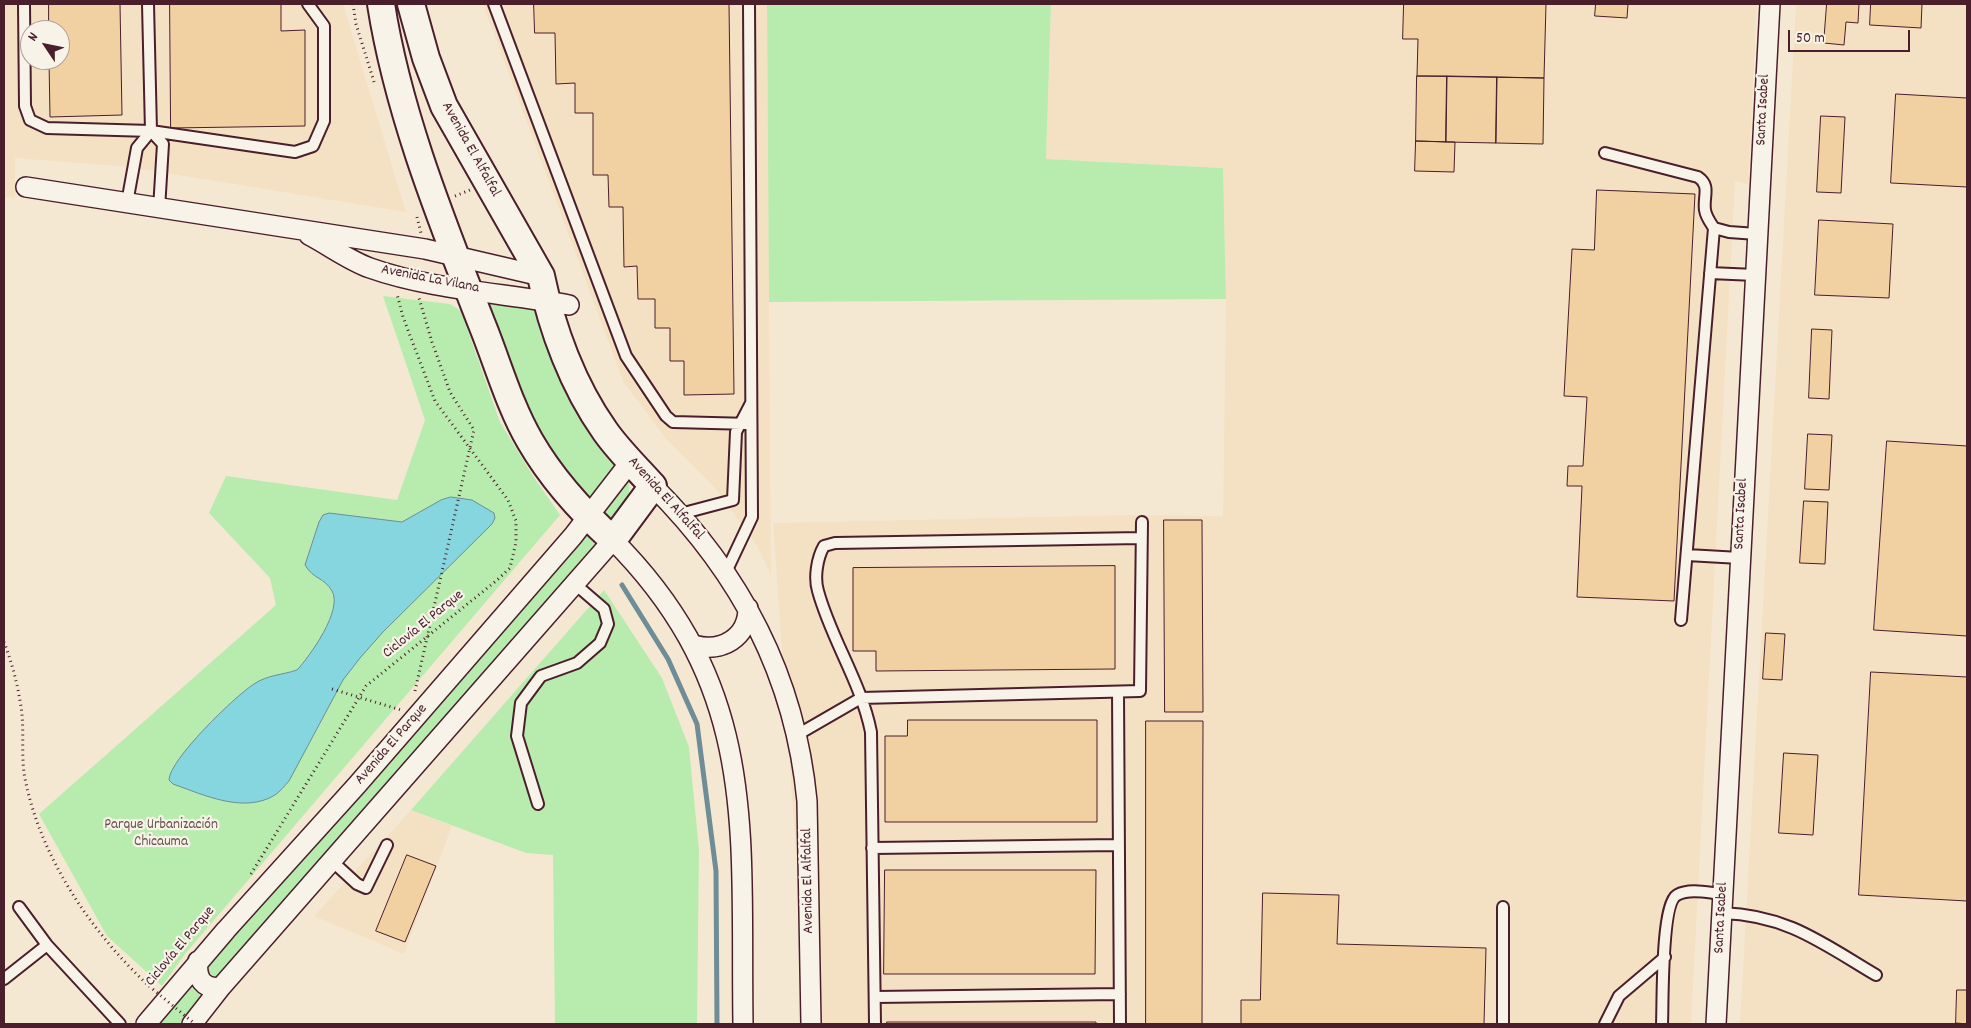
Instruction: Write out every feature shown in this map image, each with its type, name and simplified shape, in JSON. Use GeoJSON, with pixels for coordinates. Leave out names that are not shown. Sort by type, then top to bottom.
{"type":"FeatureCollection","features":[{"type":"Feature","properties":{"kind":"street"},"geometry":{"type":"LineString","coordinates":[[381,4],[402,97],[437,203],[468,289],[530,441],[553,476],[588,517],[649,577],[672,609],[694,645],[720,708],[737,782],[740,826],[743,1024]]}},
{"type":"Feature","properties":{"kind":"street","name":"Avenida El Alfalfal"},"geometry":{"type":"LineString","coordinates":[[411,4],[426,58],[444,106],[558,303],[567,358],[591,410],[615,445],[694,528],[726,572],[748,608],[776,667],[797,735],[807,801],[811,1024]]}},
{"type":"Feature","properties":{"kind":"street","name":"Santa Isabel"},"geometry":{"type":"LineString","coordinates":[[1716,1024],[1770,4]]}},
{"type":"Feature","properties":{"kind":"street","name":"Avenida La Vilana"},"geometry":{"type":"LineString","coordinates":[[26,187],[126,204],[401,245],[541,276]]}},
{"type":"Feature","properties":{"kind":"street","name":"Avenida La Vilana"},"geometry":{"type":"LineString","coordinates":[[299,230],[356,262],[392,274],[414,280],[558,303]]}},
{"type":"Feature","properties":{"kind":"street","name":"Avenida El Parque"},"geometry":{"type":"LineString","coordinates":[[146,1024],[198,962],[380,759],[588,517],[631,461]]}},
{"type":"Feature","properties":{"kind":"street"},"geometry":{"type":"LineString","coordinates":[[193,1024],[221,987],[405,780],[613,540],[653,486]]}},
{"type":"Feature","properties":{"kind":"street"},"geometry":{"type":"LineString","coordinates":[[694,645],[710,648],[726,645],[743,629],[748,608]]}},
{"type":"Feature","properties":{"kind":"street"},"geometry":{"type":"LineString","coordinates":[[380,759],[386,758],[397,763],[402,768],[405,780]]}},
{"type":"Feature","properties":{"kind":"street"},"geometry":{"type":"LineString","coordinates":[[198,962],[197,970],[201,981],[210,988],[221,987]]}},
{"type":"Feature","properties":{"kind":"lane"},"geometry":{"type":"LineString","coordinates":[[24,4],[25,106],[30,120],[47,128],[151,131],[295,152],[312,146],[324,121],[324,26],[308,4]]}},
{"type":"Feature","properties":{"kind":"lane"},"geometry":{"type":"LineString","coordinates":[[126,204],[137,148],[151,131],[148,4]]}},
{"type":"Feature","properties":{"kind":"lane"},"geometry":{"type":"LineString","coordinates":[[494,4],[626,356],[666,416],[673,422],[751,424]]}},
{"type":"Feature","properties":{"kind":"lane"},"geometry":{"type":"LineString","coordinates":[[726,572],[752,517],[749,4]]}},
{"type":"Feature","properties":{"kind":"lane"},"geometry":{"type":"LineString","coordinates":[[151,131],[163,144],[159,208]]}},
{"type":"Feature","properties":{"kind":"lane"},"geometry":{"type":"LineString","coordinates":[[1605,153],[1698,177],[1704,181],[1706,187],[1705,210],[1714,228],[1681,620]]}},
{"type":"Feature","properties":{"kind":"lane"},"geometry":{"type":"LineString","coordinates":[[1714,228],[1730,232],[1757,234]]}},
{"type":"Feature","properties":{"kind":"lane"},"geometry":{"type":"LineString","coordinates":[[1710,273],[1755,275]]}},
{"type":"Feature","properties":{"kind":"lane"},"geometry":{"type":"LineString","coordinates":[[680,514],[732,500],[736,432],[751,402]]}},
{"type":"Feature","properties":{"kind":"lane"},"geometry":{"type":"LineString","coordinates":[[797,735],[860,698],[1140,691],[1142,522]]}},
{"type":"Feature","properties":{"kind":"lane"},"geometry":{"type":"LineString","coordinates":[[875,1024],[872,745],[868,719],[818,590],[818,556],[824,546],[835,543],[1141,538]]}},
{"type":"Feature","properties":{"kind":"lane"},"geometry":{"type":"LineString","coordinates":[[1687,555],[1740,558]]}},
{"type":"Feature","properties":{"kind":"lane"},"geometry":{"type":"LineString","coordinates":[[538,804],[517,736],[521,703],[541,676],[577,663],[600,643],[608,624],[604,609],[575,584]]}},
{"type":"Feature","properties":{"kind":"lane"},"geometry":{"type":"LineString","coordinates":[[1118,692],[1120,1024]]}},
{"type":"Feature","properties":{"kind":"lane"},"geometry":{"type":"LineString","coordinates":[[333,862],[352,880],[366,888],[386,845]]}},
{"type":"Feature","properties":{"kind":"lane"},"geometry":{"type":"LineString","coordinates":[[872,848],[1119,845]]}},
{"type":"Feature","properties":{"kind":"lane"},"geometry":{"type":"LineString","coordinates":[[1662,1024],[1665,936],[1671,901],[1677,895],[1694,891],[1723,894]]}},
{"type":"Feature","properties":{"kind":"lane"},"geometry":{"type":"LineString","coordinates":[[19,907],[47,945],[120,1024]]}},
{"type":"Feature","properties":{"kind":"lane"},"geometry":{"type":"LineString","coordinates":[[1503,1024],[1504,907]]}},
{"type":"Feature","properties":{"kind":"lane"},"geometry":{"type":"LineString","coordinates":[[1722,912],[1747,913],[1792,926],[1876,975]]}},
{"type":"Feature","properties":{"kind":"lane"},"geometry":{"type":"LineString","coordinates":[[4,979],[47,945]]}},
{"type":"Feature","properties":{"kind":"lane"},"geometry":{"type":"LineString","coordinates":[[1605,1024],[1619,996],[1665,957]]}},
{"type":"Feature","properties":{"kind":"lane"},"geometry":{"type":"LineString","coordinates":[[875,997],[1120,994]]}},
{"type":"Feature","properties":{"kind":"path"},"geometry":{"type":"LineString","coordinates":[[437,203],[488,183]]}},
{"type":"Feature","properties":{"kind":"path","name":"Ciclovía El Parque"},"geometry":{"type":"LineString","coordinates":[[246,883],[366,686],[510,568],[516,542],[516,520],[508,500],[435,401],[403,317],[392,274]]}},
{"type":"Feature","properties":{"kind":"path"},"geometry":{"type":"LineString","coordinates":[[414,280],[432,342],[450,392],[474,430],[468,448],[415,694]]}},
{"type":"Feature","properties":{"kind":"path"},"geometry":{"type":"LineString","coordinates":[[4,642],[20,702],[24,773],[37,817],[50,851],[95,928],[110,947],[149,986],[193,1024]]}},
{"type":"Feature","properties":{"kind":"path"},"geometry":{"type":"LineString","coordinates":[[332,689],[406,712]]}},
{"type":"Feature","properties":{"kind":"path","name":"Ciclovía El Parque"},"geometry":{"type":"LineString","coordinates":[[152,998],[162,986]]}},
{"type":"Feature","properties":{"kind":"shaded area"},"geometry":{"type":"Polygon","coordinates":[[[4,4],[343,4],[406,212],[129,167],[15,158],[15,198],[4,197],[4,4]]]}},
{"type":"Feature","properties":{"kind":"shaded area"},"geometry":{"type":"Polygon","coordinates":[[[483,4],[767,4],[771,575],[757,546],[716,489],[666,439],[623,381],[483,4]]]}},
{"type":"Feature","properties":{"kind":"shaded area"},"geometry":{"type":"Polygon","coordinates":[[[1051,4],[1757,4],[1748,184],[1735,181],[1691,1024],[808,1024],[773,523],[1131,515],[1223,516],[1226,299],[1223,168],[1046,159],[1051,4]]]}},
{"type":"Feature","properties":{"kind":"shaded area"},"geometry":{"type":"Polygon","coordinates":[[[1796,4],[1967,4],[1967,1024],[1740,1024],[1796,4]]]}},
{"type":"Feature","properties":{"kind":"shaded area"},"geometry":{"type":"Polygon","coordinates":[[[411,810],[452,826],[404,954],[314,916],[411,810]]]}},
{"type":"Feature","properties":{"kind":"green space"},"geometry":{"type":"Polygon","coordinates":[[[767,4],[1051,4],[1046,159],[1223,168],[1226,299],[769,302],[767,4]]]}},
{"type":"Feature","properties":{"kind":"green space","name":"Parque Urbanización Chicauma"},"geometry":{"type":"Polygon","coordinates":[[[383,296],[450,304],[461,311],[500,422],[533,476],[560,515],[185,954],[162,986],[107,936],[39,814],[276,605],[270,578],[209,513],[226,476],[397,500],[425,420],[383,296]]]}},
{"type":"Feature","properties":{"kind":"green space"},"geometry":{"type":"Polygon","coordinates":[[[486,300],[540,310],[628,476],[629,491],[626,503],[611,527],[437,734],[198,1002],[182,1024],[158,1024],[183,991],[585,524],[570,483],[523,402],[486,300]]]}},
{"type":"Feature","properties":{"kind":"green space"},"geometry":{"type":"Polygon","coordinates":[[[604,590],[662,678],[689,747],[699,850],[697,1024],[555,1024],[553,855],[526,853],[411,810],[604,590]]]}},
{"type":"Feature","properties":{"kind":"water"},"geometry":{"type":"Polygon","coordinates":[[[451,497],[472,500],[494,513],[495,518],[492,524],[383,632],[360,658],[343,680],[289,781],[281,790],[263,800],[237,803],[224,801],[173,784],[169,780],[172,771],[180,758],[204,729],[233,701],[259,681],[297,670],[324,632],[333,609],[334,599],[332,591],[326,583],[308,570],[305,565],[323,515],[329,513],[402,522],[441,500],[451,497]]]}},
{"type":"Feature","properties":{"kind":"building"},"geometry":{"type":"Polygon","coordinates":[[[49,4],[120,4],[122,115],[50,117],[49,70],[70,70],[70,20],[49,20],[49,4]]]}},
{"type":"Feature","properties":{"kind":"building"},"geometry":{"type":"Polygon","coordinates":[[[170,4],[281,4],[281,31],[305,30],[305,126],[171,128],[170,4]]]}},
{"type":"Feature","properties":{"kind":"building"},"geometry":{"type":"Polygon","coordinates":[[[534,4],[729,4],[734,394],[684,395],[684,361],[670,361],[670,328],[655,328],[655,299],[638,299],[637,266],[624,267],[623,207],[609,207],[608,175],[593,175],[593,113],[575,113],[575,83],[556,84],[555,33],[535,33],[534,4]]]}},
{"type":"Feature","properties":{"kind":"building"},"geometry":{"type":"Polygon","coordinates":[[[1404,4],[1546,4],[1544,78],[1417,76],[1418,39],[1403,39],[1404,4]]]}},
{"type":"Feature","properties":{"kind":"building"},"geometry":{"type":"Polygon","coordinates":[[[1596,4],[1628,4],[1627,18],[1595,16],[1596,4]]]}},
{"type":"Feature","properties":{"kind":"building"},"geometry":{"type":"Polygon","coordinates":[[[1827,4],[1859,4],[1858,23],[1846,22],[1844,45],[1824,43],[1827,4]]]}},
{"type":"Feature","properties":{"kind":"building"},"geometry":{"type":"Polygon","coordinates":[[[1871,4],[1922,4],[1921,28],[1870,25],[1871,4]]]}},
{"type":"Feature","properties":{"kind":"building"},"geometry":{"type":"Polygon","coordinates":[[[1417,76],[1447,76],[1446,142],[1416,141],[1417,76]]]}},
{"type":"Feature","properties":{"kind":"building"},"geometry":{"type":"Polygon","coordinates":[[[1447,76],[1497,77],[1496,143],[1446,142],[1447,76]]]}},
{"type":"Feature","properties":{"kind":"building"},"geometry":{"type":"Polygon","coordinates":[[[1497,77],[1544,78],[1543,144],[1496,143],[1497,77]]]}},
{"type":"Feature","properties":{"kind":"building"},"geometry":{"type":"Polygon","coordinates":[[[1896,94],[1967,98],[1967,187],[1891,183],[1896,94]]]}},
{"type":"Feature","properties":{"kind":"building"},"geometry":{"type":"Polygon","coordinates":[[[1821,116],[1845,117],[1841,193],[1817,192],[1821,116]]]}},
{"type":"Feature","properties":{"kind":"building"},"geometry":{"type":"Polygon","coordinates":[[[1416,141],[1455,142],[1454,172],[1415,171],[1416,141]]]}},
{"type":"Feature","properties":{"kind":"building"},"geometry":{"type":"Polygon","coordinates":[[[1597,190],[1695,194],[1674,601],[1577,597],[1582,486],[1567,486],[1568,466],[1583,466],[1587,397],[1564,396],[1572,249],[1594,250],[1597,190]]]}},
{"type":"Feature","properties":{"kind":"building"},"geometry":{"type":"Polygon","coordinates":[[[1819,220],[1893,224],[1889,298],[1815,295],[1819,220]]]}},
{"type":"Feature","properties":{"kind":"building"},"geometry":{"type":"Polygon","coordinates":[[[1812,329],[1832,330],[1829,399],[1809,398],[1812,329]]]}},
{"type":"Feature","properties":{"kind":"building"},"geometry":{"type":"Polygon","coordinates":[[[1808,434],[1832,435],[1829,490],[1805,489],[1808,434]]]}},
{"type":"Feature","properties":{"kind":"building"},"geometry":{"type":"Polygon","coordinates":[[[1887,441],[1967,446],[1967,636],[1874,630],[1887,441]]]}},
{"type":"Feature","properties":{"kind":"building"},"geometry":{"type":"Polygon","coordinates":[[[1804,501],[1828,502],[1825,564],[1800,563],[1804,501]]]}},
{"type":"Feature","properties":{"kind":"building"},"geometry":{"type":"Polygon","coordinates":[[[1164,520],[1202,520],[1203,712],[1165,712],[1164,520]]]}},
{"type":"Feature","properties":{"kind":"building"},"geometry":{"type":"Polygon","coordinates":[[[1115,566],[1115,669],[876,671],[876,651],[853,651],[853,568],[1115,566]]]}},
{"type":"Feature","properties":{"kind":"building"},"geometry":{"type":"Polygon","coordinates":[[[1766,633],[1785,634],[1782,680],[1763,679],[1766,633]]]}},
{"type":"Feature","properties":{"kind":"building"},"geometry":{"type":"Polygon","coordinates":[[[1871,672],[1967,677],[1967,901],[1859,895],[1871,672]]]}},
{"type":"Feature","properties":{"kind":"building"},"geometry":{"type":"Polygon","coordinates":[[[908,720],[1097,720],[1097,822],[885,822],[885,736],[907,736],[908,720]]]}},
{"type":"Feature","properties":{"kind":"building"},"geometry":{"type":"Polygon","coordinates":[[[1146,721],[1203,721],[1202,1024],[1146,1024],[1146,721]]]}},
{"type":"Feature","properties":{"kind":"building"},"geometry":{"type":"Polygon","coordinates":[[[1784,753],[1818,755],[1813,835],[1779,833],[1784,753]]]}},
{"type":"Feature","properties":{"kind":"building"},"geometry":{"type":"Polygon","coordinates":[[[407,855],[436,866],[405,942],[376,931],[407,855]]]}},
{"type":"Feature","properties":{"kind":"building"},"geometry":{"type":"Polygon","coordinates":[[[885,870],[1096,870],[1095,974],[884,974],[885,870]]]}},
{"type":"Feature","properties":{"kind":"building"},"geometry":{"type":"Polygon","coordinates":[[[1263,893],[1339,895],[1337,944],[1486,948],[1484,1024],[1241,1024],[1241,1000],[1260,1000],[1263,893]]]}},
{"type":"Feature","properties":{"kind":"building"},"geometry":{"type":"Polygon","coordinates":[[[1957,990],[1967,990],[1967,1024],[1956,1023],[1957,990]]]}},
{"type":"Feature","properties":{"kind":"building"},"geometry":{"type":"Polygon","coordinates":[[[887,1022],[1096,1022],[1096,1024],[887,1024],[887,1022]]]}},
{"type":"Feature","properties":{"kind":"waterway"},"geometry":{"type":"LineString","coordinates":[[622,585],[668,659],[697,724],[716,871],[717,1024]]}}]}
